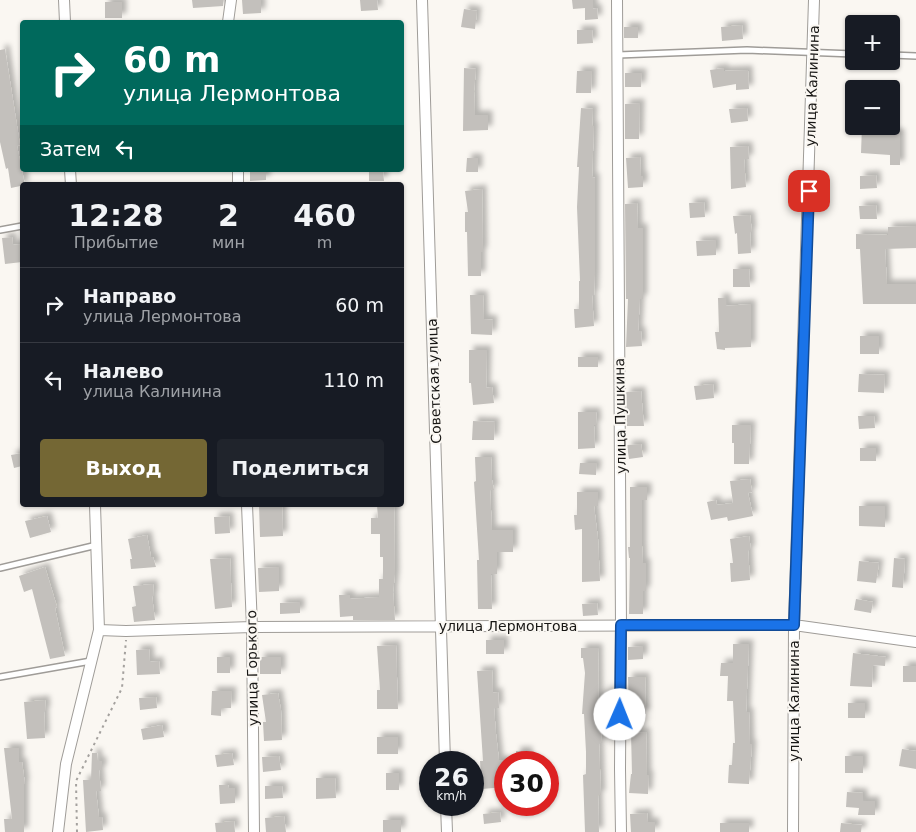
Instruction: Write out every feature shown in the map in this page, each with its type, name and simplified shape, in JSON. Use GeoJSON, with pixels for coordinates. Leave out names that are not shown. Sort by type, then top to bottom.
{"type":"FeatureCollection","features":[{"type":"Feature","properties":{"kind":"street"},"geometry":{"type":"LineString","coordinates":[[64,0],[65,20]]}},
{"type":"Feature","properties":{"kind":"street"},"geometry":{"type":"LineString","coordinates":[[228,20],[231,0]]}},
{"type":"Feature","properties":{"kind":"street","name":"Советская улица"},"geometry":{"type":"LineString","coordinates":[[422,0],[445,751]]}},
{"type":"Feature","properties":{"kind":"street","name":"улица Пушкина"},"geometry":{"type":"LineString","coordinates":[[617,0],[621,832]]}},
{"type":"Feature","properties":{"kind":"street","name":"улица Калинина"},"geometry":{"type":"LineString","coordinates":[[793,832],[794,625],[814,0]]}},
{"type":"Feature","properties":{"kind":"street"},"geometry":{"type":"LineString","coordinates":[[58,832],[66,764],[100,630],[95,507]]}},
{"type":"Feature","properties":{"kind":"street","name":"улица Горького"},"geometry":{"type":"LineString","coordinates":[[247,507],[252,627],[254,832]]}},
{"type":"Feature","properties":{"kind":"street","name":"улица Лермонтова"},"geometry":{"type":"LineString","coordinates":[[100,630],[126,631],[252,627],[794,625],[916,642]]}},
{"type":"Feature","properties":{"kind":"street"},"geometry":{"type":"LineString","coordinates":[[446,816],[447,832]]}},
{"type":"Feature","properties":{"kind":"lane"},"geometry":{"type":"LineString","coordinates":[[618,55],[747,50],[845,54]]}},
{"type":"Feature","properties":{"kind":"lane"},"geometry":{"type":"LineString","coordinates":[[900,55],[916,56]]}},
{"type":"Feature","properties":{"kind":"lane"},"geometry":{"type":"LineString","coordinates":[[0,230],[20,226]]}},
{"type":"Feature","properties":{"kind":"lane"},"geometry":{"type":"LineString","coordinates":[[0,568],[97,545]]}},
{"type":"Feature","properties":{"kind":"lane"},"geometry":{"type":"LineString","coordinates":[[0,677],[92,661]]}},
{"type":"Feature","properties":{"kind":"path"},"geometry":{"type":"LineString","coordinates":[[77,832],[76,781],[122,688],[126,631]]}},
{"type":"Feature","properties":{"kind":"building"},"geometry":{"type":"Polygon","coordinates":[[[192,0],[223,0],[223,6],[193,8],[192,0]]]}},
{"type":"Feature","properties":{"kind":"building"},"geometry":{"type":"Polygon","coordinates":[[[242,0],[261,0],[261,13],[243,14],[242,0]]]}},
{"type":"Feature","properties":{"kind":"building"},"geometry":{"type":"Polygon","coordinates":[[[360,0],[377,0],[378,10],[361,11],[360,0]]]}},
{"type":"Feature","properties":{"kind":"building"},"geometry":{"type":"Polygon","coordinates":[[[572,0],[593,0],[593,9],[597,8],[598,19],[585,20],[585,8],[573,9],[572,0]]]}},
{"type":"Feature","properties":{"kind":"building"},"geometry":{"type":"Polygon","coordinates":[[[105,2],[122,2],[122,18],[105,18],[105,2]]]}},
{"type":"Feature","properties":{"kind":"building"},"geometry":{"type":"Polygon","coordinates":[[[464,9],[477,11],[475,29],[461,27],[464,9]]]}},
{"type":"Feature","properties":{"kind":"building"},"geometry":{"type":"Polygon","coordinates":[[[742,25],[743,39],[722,41],[721,27],[742,25]]]}},
{"type":"Feature","properties":{"kind":"building"},"geometry":{"type":"Polygon","coordinates":[[[624,27],[638,27],[638,38],[624,38],[624,27]]]}},
{"type":"Feature","properties":{"kind":"building"},"geometry":{"type":"Polygon","coordinates":[[[577,30],[592,30],[593,43],[577,44],[577,30]]]}},
{"type":"Feature","properties":{"kind":"building"},"geometry":{"type":"Polygon","coordinates":[[[5,49],[20,145],[17,146],[20,172],[22,172],[24,182],[20,182],[20,186],[11,188],[8,168],[6,169],[0,142],[0,50],[5,49]]]}},
{"type":"Feature","properties":{"kind":"building"},"geometry":{"type":"Polygon","coordinates":[[[464,68],[476,69],[474,91],[475,115],[488,115],[488,130],[463,131],[464,68]]]}},
{"type":"Feature","properties":{"kind":"building"},"geometry":{"type":"Polygon","coordinates":[[[724,68],[724,71],[748,70],[749,89],[736,90],[736,84],[713,88],[710,70],[724,68]]]}},
{"type":"Feature","properties":{"kind":"building"},"geometry":{"type":"Polygon","coordinates":[[[577,71],[592,71],[591,93],[576,93],[577,71]]]}},
{"type":"Feature","properties":{"kind":"building"},"geometry":{"type":"Polygon","coordinates":[[[625,73],[642,73],[641,87],[625,87],[625,73]]]}},
{"type":"Feature","properties":{"kind":"building"},"geometry":{"type":"Polygon","coordinates":[[[640,103],[639,139],[625,139],[625,104],[640,103]]]}},
{"type":"Feature","properties":{"kind":"building"},"geometry":{"type":"Polygon","coordinates":[[[581,108],[593,109],[592,177],[595,178],[595,274],[594,295],[592,295],[594,326],[575,328],[574,309],[579,309],[580,281],[577,207],[579,167],[577,167],[581,108]]]}},
{"type":"Feature","properties":{"kind":"building"},"geometry":{"type":"Polygon","coordinates":[[[747,108],[748,121],[731,123],[729,109],[747,108]]]}},
{"type":"Feature","properties":{"kind":"building"},"geometry":{"type":"Polygon","coordinates":[[[862,135],[900,135],[900,165],[890,165],[890,155],[861,153],[862,135]]]}},
{"type":"Feature","properties":{"kind":"building"},"geometry":{"type":"Polygon","coordinates":[[[748,146],[749,159],[744,159],[746,187],[731,189],[730,147],[748,146]]]}},
{"type":"Feature","properties":{"kind":"building"},"geometry":{"type":"Polygon","coordinates":[[[640,157],[643,187],[628,188],[626,158],[640,157]]]}},
{"type":"Feature","properties":{"kind":"building"},"geometry":{"type":"Polygon","coordinates":[[[467,158],[478,158],[478,172],[466,172],[467,158]]]}},
{"type":"Feature","properties":{"kind":"building"},"geometry":{"type":"Polygon","coordinates":[[[250,172],[266,172],[266,180],[250,181],[250,172]]]}},
{"type":"Feature","properties":{"kind":"building"},"geometry":{"type":"Polygon","coordinates":[[[369,172],[383,172],[384,181],[369,181],[369,172]]]}},
{"type":"Feature","properties":{"kind":"building"},"geometry":{"type":"Polygon","coordinates":[[[876,175],[877,188],[860,189],[860,176],[876,175]]]}},
{"type":"Feature","properties":{"kind":"building"},"geometry":{"type":"Polygon","coordinates":[[[482,189],[483,252],[481,252],[481,276],[468,276],[465,212],[468,212],[465,191],[482,189]]]}},
{"type":"Feature","properties":{"kind":"building"},"geometry":{"type":"Polygon","coordinates":[[[704,202],[705,217],[690,218],[689,203],[704,202]]]}},
{"type":"Feature","properties":{"kind":"building"},"geometry":{"type":"Polygon","coordinates":[[[637,203],[638,228],[643,228],[643,299],[640,299],[638,331],[641,331],[642,346],[626,347],[628,299],[626,299],[625,204],[637,203]]]}},
{"type":"Feature","properties":{"kind":"building"},"geometry":{"type":"Polygon","coordinates":[[[876,205],[877,219],[860,219],[859,206],[876,205]]]}},
{"type":"Feature","properties":{"kind":"building"},"geometry":{"type":"Polygon","coordinates":[[[750,215],[752,232],[750,232],[751,253],[738,254],[737,233],[735,234],[733,216],[750,215]]]}},
{"type":"Feature","properties":{"kind":"building"},"geometry":{"type":"Polygon","coordinates":[[[916,226],[916,248],[885,249],[887,284],[916,284],[916,304],[863,304],[860,249],[856,249],[856,234],[888,235],[888,227],[916,226]]]}},
{"type":"Feature","properties":{"kind":"building"},"geometry":{"type":"Polygon","coordinates":[[[12,237],[13,245],[20,244],[20,262],[5,264],[2,238],[12,237]]]}},
{"type":"Feature","properties":{"kind":"building"},"geometry":{"type":"Polygon","coordinates":[[[716,240],[716,255],[697,256],[696,241],[716,240]]]}},
{"type":"Feature","properties":{"kind":"building"},"geometry":{"type":"Polygon","coordinates":[[[733,269],[749,269],[750,287],[733,287],[733,269]]]}},
{"type":"Feature","properties":{"kind":"building"},"geometry":{"type":"Polygon","coordinates":[[[470,295],[483,295],[484,319],[493,320],[492,335],[471,334],[470,295]]]}},
{"type":"Feature","properties":{"kind":"building"},"geometry":{"type":"Polygon","coordinates":[[[718,298],[726,298],[726,306],[751,304],[751,347],[717,349],[715,332],[719,332],[718,298]]]}},
{"type":"Feature","properties":{"kind":"building"},"geometry":{"type":"Polygon","coordinates":[[[860,336],[879,336],[879,354],[860,354],[860,336]]]}},
{"type":"Feature","properties":{"kind":"building"},"geometry":{"type":"Polygon","coordinates":[[[469,350],[487,350],[486,388],[492,387],[494,403],[473,405],[471,383],[469,383],[469,350]]]}},
{"type":"Feature","properties":{"kind":"building"},"geometry":{"type":"Polygon","coordinates":[[[578,357],[598,357],[598,367],[578,367],[578,357]]]}},
{"type":"Feature","properties":{"kind":"building"},"geometry":{"type":"Polygon","coordinates":[[[859,374],[885,375],[884,393],[858,392],[859,374]]]}},
{"type":"Feature","properties":{"kind":"building"},"geometry":{"type":"Polygon","coordinates":[[[713,384],[714,398],[696,400],[694,386],[713,384]]]}},
{"type":"Feature","properties":{"kind":"building"},"geometry":{"type":"Polygon","coordinates":[[[641,391],[644,426],[627,426],[626,392],[641,391]]]}},
{"type":"Feature","properties":{"kind":"building"},"geometry":{"type":"Polygon","coordinates":[[[578,412],[596,412],[597,425],[594,425],[595,448],[578,449],[578,412]]]}},
{"type":"Feature","properties":{"kind":"building"},"geometry":{"type":"Polygon","coordinates":[[[858,416],[874,416],[875,428],[859,429],[858,416]]]}},
{"type":"Feature","properties":{"kind":"building"},"geometry":{"type":"Polygon","coordinates":[[[473,421],[495,422],[494,440],[472,440],[473,421]]]}},
{"type":"Feature","properties":{"kind":"building"},"geometry":{"type":"Polygon","coordinates":[[[732,425],[751,425],[749,464],[734,464],[732,425]]]}},
{"type":"Feature","properties":{"kind":"building"},"geometry":{"type":"Polygon","coordinates":[[[641,444],[643,457],[629,459],[627,445],[641,444]]]}},
{"type":"Feature","properties":{"kind":"building"},"geometry":{"type":"Polygon","coordinates":[[[860,448],[876,448],[876,461],[860,461],[860,448]]]}},
{"type":"Feature","properties":{"kind":"building"},"geometry":{"type":"Polygon","coordinates":[[[20,453],[20,466],[14,468],[11,455],[20,453]]]}},
{"type":"Feature","properties":{"kind":"building"},"geometry":{"type":"Polygon","coordinates":[[[475,457],[491,457],[494,490],[490,490],[492,530],[513,530],[513,552],[497,552],[497,574],[491,574],[492,609],[478,609],[477,560],[479,560],[474,482],[476,481],[475,457]]]}},
{"type":"Feature","properties":{"kind":"building"},"geometry":{"type":"Polygon","coordinates":[[[580,463],[597,463],[596,475],[579,474],[580,463]]]}},
{"type":"Feature","properties":{"kind":"building"},"geometry":{"type":"Polygon","coordinates":[[[750,479],[752,492],[748,493],[753,516],[728,521],[727,517],[711,520],[707,502],[716,500],[717,505],[733,503],[730,481],[750,479]]]}},
{"type":"Feature","properties":{"kind":"building"},"geometry":{"type":"Polygon","coordinates":[[[630,487],[647,487],[647,500],[642,500],[643,563],[646,563],[646,591],[643,591],[643,614],[629,614],[630,558],[628,547],[630,547],[630,487]]]}},
{"type":"Feature","properties":{"kind":"building"},"geometry":{"type":"Polygon","coordinates":[[[577,492],[598,492],[598,506],[594,506],[600,581],[582,582],[582,529],[575,530],[574,515],[577,515],[577,492]]]}},
{"type":"Feature","properties":{"kind":"building"},"geometry":{"type":"Polygon","coordinates":[[[859,506],[885,506],[885,527],[859,526],[859,506]]]}},
{"type":"Feature","properties":{"kind":"building"},"geometry":{"type":"Polygon","coordinates":[[[259,507],[282,507],[283,536],[260,537],[259,507]]]}},
{"type":"Feature","properties":{"kind":"building"},"geometry":{"type":"Polygon","coordinates":[[[377,507],[394,507],[395,574],[393,592],[395,620],[353,620],[353,616],[340,617],[339,595],[350,595],[350,599],[379,597],[379,579],[383,579],[383,557],[380,557],[380,534],[371,534],[371,518],[378,518],[377,507]]]}},
{"type":"Feature","properties":{"kind":"building"},"geometry":{"type":"Polygon","coordinates":[[[47,516],[51,532],[30,538],[25,521],[47,516]]]}},
{"type":"Feature","properties":{"kind":"building"},"geometry":{"type":"Polygon","coordinates":[[[229,516],[230,533],[215,534],[214,517],[229,516]]]}},
{"type":"Feature","properties":{"kind":"building"},"geometry":{"type":"Polygon","coordinates":[[[147,535],[151,557],[153,557],[156,567],[131,569],[130,559],[132,559],[128,539],[147,535]]]}},
{"type":"Feature","properties":{"kind":"building"},"geometry":{"type":"Polygon","coordinates":[[[749,536],[751,550],[748,550],[750,580],[731,582],[730,563],[733,563],[730,539],[749,536]]]}},
{"type":"Feature","properties":{"kind":"building"},"geometry":{"type":"Polygon","coordinates":[[[230,558],[232,607],[215,609],[210,559],[230,558]]]}},
{"type":"Feature","properties":{"kind":"building"},"geometry":{"type":"Polygon","coordinates":[[[894,558],[905,559],[903,588],[892,587],[894,558]]]}},
{"type":"Feature","properties":{"kind":"building"},"geometry":{"type":"Polygon","coordinates":[[[859,561],[879,563],[876,583],[857,581],[859,561]]]}},
{"type":"Feature","properties":{"kind":"building"},"geometry":{"type":"Polygon","coordinates":[[[45,567],[57,607],[55,608],[65,656],[50,659],[32,589],[24,592],[19,576],[45,567]]]}},
{"type":"Feature","properties":{"kind":"building"},"geometry":{"type":"Polygon","coordinates":[[[279,567],[279,591],[259,592],[258,568],[279,567]]]}},
{"type":"Feature","properties":{"kind":"building"},"geometry":{"type":"Polygon","coordinates":[[[153,584],[154,596],[152,596],[155,620],[134,622],[132,607],[136,606],[133,586],[153,584]]]}},
{"type":"Feature","properties":{"kind":"building"},"geometry":{"type":"Polygon","coordinates":[[[856,599],[873,602],[871,613],[854,610],[856,599]]]}},
{"type":"Feature","properties":{"kind":"building"},"geometry":{"type":"Polygon","coordinates":[[[300,602],[300,613],[280,614],[280,603],[300,602]]]}},
{"type":"Feature","properties":{"kind":"building"},"geometry":{"type":"Polygon","coordinates":[[[597,603],[598,615],[583,616],[582,604],[597,603]]]}},
{"type":"Feature","properties":{"kind":"building"},"geometry":{"type":"Polygon","coordinates":[[[486,640],[504,640],[504,654],[486,654],[486,640]]]}},
{"type":"Feature","properties":{"kind":"building"},"geometry":{"type":"Polygon","coordinates":[[[733,644],[749,644],[746,712],[749,712],[750,744],[752,744],[749,784],[728,783],[729,765],[732,765],[733,743],[735,743],[733,701],[727,701],[728,676],[720,676],[721,663],[733,663],[733,644]]]}},
{"type":"Feature","properties":{"kind":"building"},"geometry":{"type":"Polygon","coordinates":[[[396,645],[398,709],[377,709],[377,690],[380,690],[377,646],[396,645]]]}},
{"type":"Feature","properties":{"kind":"building"},"geometry":{"type":"Polygon","coordinates":[[[643,646],[643,659],[628,660],[628,647],[643,646]]]}},
{"type":"Feature","properties":{"kind":"building"},"geometry":{"type":"Polygon","coordinates":[[[581,648],[598,648],[599,722],[602,743],[599,743],[601,795],[598,795],[599,832],[585,832],[583,775],[586,774],[586,752],[584,714],[582,714],[585,673],[583,658],[581,658],[581,648]]]}},
{"type":"Feature","properties":{"kind":"building"},"geometry":{"type":"Polygon","coordinates":[[[149,649],[150,662],[159,661],[160,674],[137,675],[136,650],[149,649]]]}},
{"type":"Feature","properties":{"kind":"building"},"geometry":{"type":"Polygon","coordinates":[[[853,653],[886,657],[885,666],[873,665],[872,687],[850,686],[853,653]]]}},
{"type":"Feature","properties":{"kind":"building"},"geometry":{"type":"Polygon","coordinates":[[[217,657],[230,657],[230,673],[217,673],[217,657]]]}},
{"type":"Feature","properties":{"kind":"building"},"geometry":{"type":"Polygon","coordinates":[[[260,657],[281,657],[281,674],[260,674],[260,657]]]}},
{"type":"Feature","properties":{"kind":"building"},"geometry":{"type":"Polygon","coordinates":[[[903,666],[916,666],[916,682],[903,682],[903,666]]]}},
{"type":"Feature","properties":{"kind":"building"},"geometry":{"type":"Polygon","coordinates":[[[492,670],[493,693],[498,692],[499,708],[494,708],[498,751],[494,751],[494,788],[484,789],[484,751],[482,751],[477,671],[492,670]]]}},
{"type":"Feature","properties":{"kind":"building"},"geometry":{"type":"Polygon","coordinates":[[[628,677],[645,677],[646,714],[629,714],[628,677]]]}},
{"type":"Feature","properties":{"kind":"building"},"geometry":{"type":"Polygon","coordinates":[[[212,691],[232,691],[231,708],[221,708],[221,716],[211,715],[212,691]]]}},
{"type":"Feature","properties":{"kind":"building"},"geometry":{"type":"Polygon","coordinates":[[[278,693],[281,710],[282,740],[264,741],[263,722],[266,722],[262,695],[278,693]]]}},
{"type":"Feature","properties":{"kind":"building"},"geometry":{"type":"Polygon","coordinates":[[[156,697],[157,708],[140,710],[139,698],[156,697]]]}},
{"type":"Feature","properties":{"kind":"building"},"geometry":{"type":"Polygon","coordinates":[[[45,700],[45,738],[27,739],[24,702],[45,700]]]}},
{"type":"Feature","properties":{"kind":"building"},"geometry":{"type":"Polygon","coordinates":[[[848,703],[865,703],[865,718],[848,718],[848,703]]]}},
{"type":"Feature","properties":{"kind":"building"},"geometry":{"type":"Polygon","coordinates":[[[162,725],[164,737],[143,740],[141,729],[162,725]]]}},
{"type":"Feature","properties":{"kind":"building"},"geometry":{"type":"Polygon","coordinates":[[[646,732],[647,775],[649,775],[648,794],[629,793],[632,774],[631,733],[646,732]]]}},
{"type":"Feature","properties":{"kind":"building"},"geometry":{"type":"Polygon","coordinates":[[[377,737],[398,737],[398,754],[377,754],[377,737]]]}},
{"type":"Feature","properties":{"kind":"building"},"geometry":{"type":"Polygon","coordinates":[[[4,748],[19,748],[19,762],[22,762],[25,784],[24,832],[5,832],[4,819],[12,819],[4,748]]]}},
{"type":"Feature","properties":{"kind":"building"},"geometry":{"type":"Polygon","coordinates":[[[902,749],[916,751],[916,769],[899,766],[902,749]]]}},
{"type":"Feature","properties":{"kind":"building"},"geometry":{"type":"Polygon","coordinates":[[[92,753],[97,753],[98,761],[102,761],[102,770],[99,770],[101,791],[96,791],[99,817],[102,817],[103,830],[86,832],[83,780],[91,780],[92,753]]]}},
{"type":"Feature","properties":{"kind":"building"},"geometry":{"type":"Polygon","coordinates":[[[232,753],[234,765],[217,767],[215,755],[232,753]]]}},
{"type":"Feature","properties":{"kind":"building"},"geometry":{"type":"Polygon","coordinates":[[[279,756],[281,770],[263,772],[262,757],[279,756]]]}},
{"type":"Feature","properties":{"kind":"building"},"geometry":{"type":"Polygon","coordinates":[[[845,756],[863,756],[863,773],[845,773],[845,756]]]}},
{"type":"Feature","properties":{"kind":"building"},"geometry":{"type":"Polygon","coordinates":[[[386,773],[399,773],[399,790],[386,790],[386,773]]]}},
{"type":"Feature","properties":{"kind":"building"},"geometry":{"type":"Polygon","coordinates":[[[316,778],[335,778],[336,798],[316,799],[316,778]]]}},
{"type":"Feature","properties":{"kind":"building"},"geometry":{"type":"Polygon","coordinates":[[[219,785],[228,785],[229,788],[235,788],[235,803],[220,804],[219,785]]]}},
{"type":"Feature","properties":{"kind":"building"},"geometry":{"type":"Polygon","coordinates":[[[265,786],[282,786],[283,798],[265,799],[265,786]]]}},
{"type":"Feature","properties":{"kind":"building"},"geometry":{"type":"Polygon","coordinates":[[[847,792],[863,793],[863,801],[875,801],[875,815],[858,815],[859,808],[846,807],[847,792]]]}},
{"type":"Feature","properties":{"kind":"building"},"geometry":{"type":"Polygon","coordinates":[[[494,813],[494,816],[500,816],[501,822],[484,824],[484,814],[494,813]]]}},
{"type":"Feature","properties":{"kind":"building"},"geometry":{"type":"Polygon","coordinates":[[[647,813],[648,822],[655,822],[655,832],[631,832],[630,814],[647,813]]]}},
{"type":"Feature","properties":{"kind":"building"},"geometry":{"type":"Polygon","coordinates":[[[284,816],[286,832],[266,832],[265,818],[284,816]]]}},
{"type":"Feature","properties":{"kind":"building"},"geometry":{"type":"Polygon","coordinates":[[[383,820],[401,820],[401,832],[383,832],[383,820]]]}},
{"type":"Feature","properties":{"kind":"building"},"geometry":{"type":"Polygon","coordinates":[[[234,821],[235,832],[216,832],[215,823],[234,821]]]}},
{"type":"Feature","properties":{"kind":"building"},"geometry":{"type":"Polygon","coordinates":[[[720,823],[749,823],[749,832],[720,832],[720,823]]]}},
{"type":"Feature","properties":{"kind":"building"},"geometry":{"type":"Polygon","coordinates":[[[841,823],[862,825],[861,832],[840,832],[841,823]]]}},
{"type":"Feature","properties":{"kind":"route"},"geometry":{"type":"LineString","coordinates":[[620,715],[621,625],[794,625],[809,191]]}}]}
